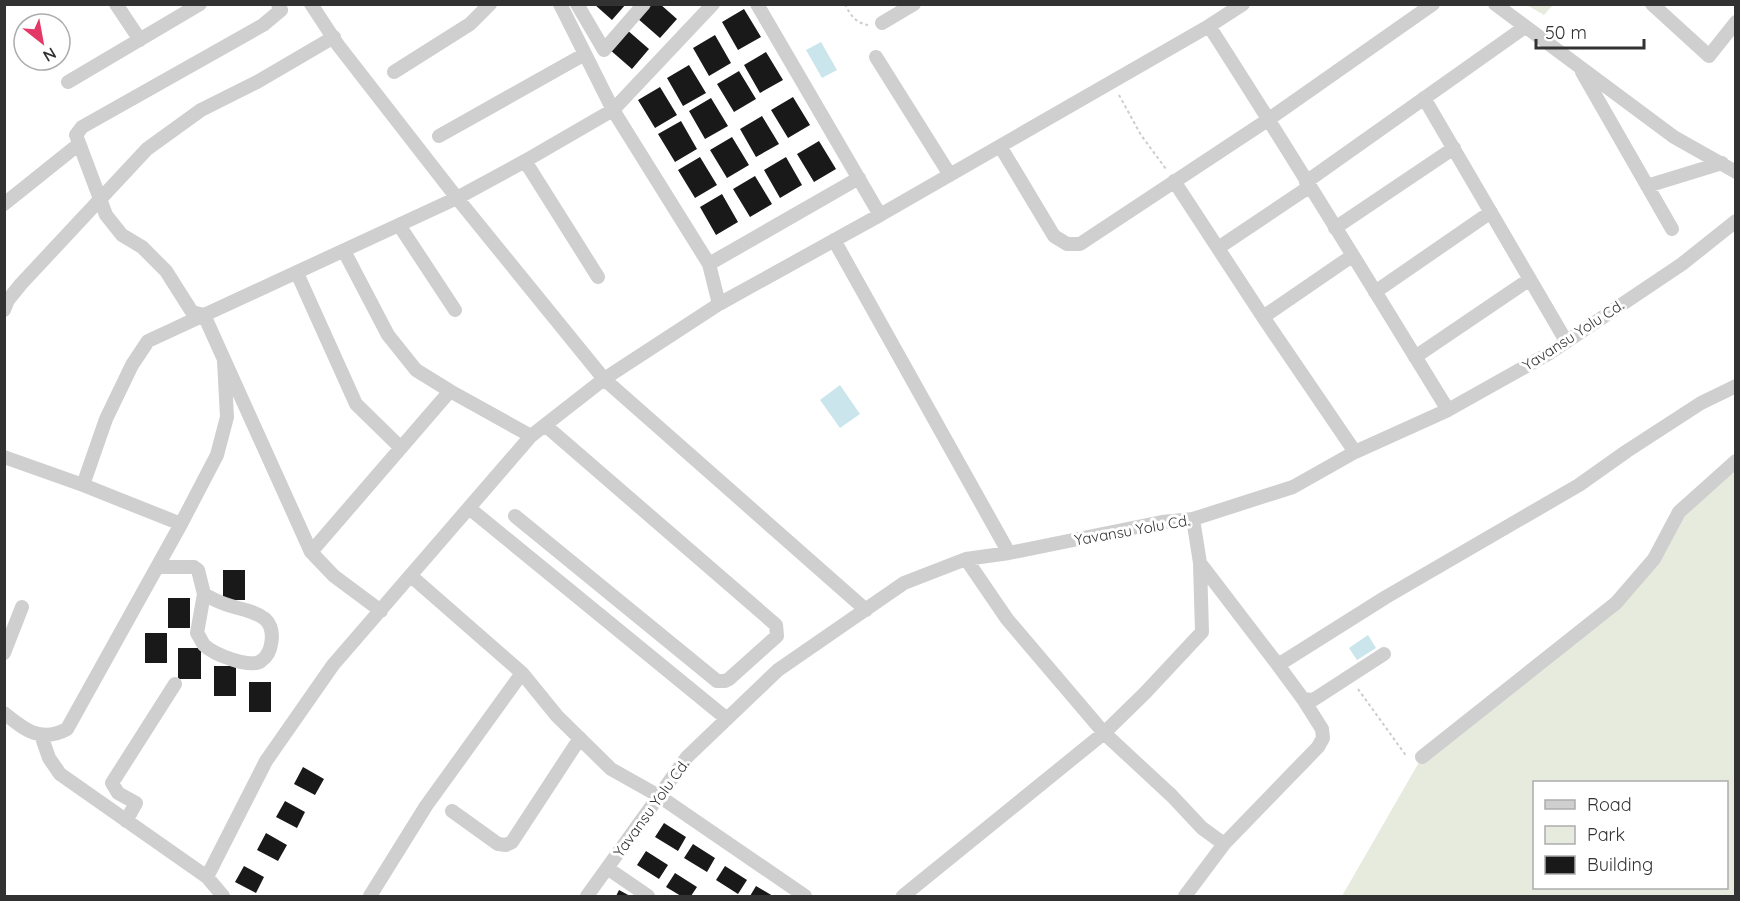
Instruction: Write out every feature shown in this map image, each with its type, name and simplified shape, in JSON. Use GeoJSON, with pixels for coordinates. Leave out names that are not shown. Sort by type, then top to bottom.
{"type":"FeatureCollection","features":[{"type":"Feature","properties":{"kind":"street"},"geometry":{"type":"LineString","coordinates":[[68,82],[200,4]]}},
{"type":"Feature","properties":{"kind":"street"},"geometry":{"type":"LineString","coordinates":[[204,315],[192,312],[166,271],[142,247],[122,235],[106,215],[76,135],[82,127],[263,25],[281,10],[278,4]]}},
{"type":"Feature","properties":{"kind":"street"},"geometry":{"type":"LineString","coordinates":[[311,4],[338,45],[457,198],[604,379],[866,610]]}},
{"type":"Feature","properties":{"kind":"street"},"geometry":{"type":"LineString","coordinates":[[394,72],[470,24],[490,4]]}},
{"type":"Feature","properties":{"kind":"street"},"geometry":{"type":"LineString","coordinates":[[560,4],[613,110],[709,264],[719,304]]}},
{"type":"Feature","properties":{"kind":"street"},"geometry":{"type":"LineString","coordinates":[[577,4],[604,50],[644,4]]}},
{"type":"Feature","properties":{"kind":"street"},"geometry":{"type":"LineString","coordinates":[[83,485],[106,419],[132,364],[148,341],[457,198],[613,110],[713,4]]}},
{"type":"Feature","properties":{"kind":"street"},"geometry":{"type":"LineString","coordinates":[[756,4],[880,215]]}},
{"type":"Feature","properties":{"kind":"street"},"geometry":{"type":"LineString","coordinates":[[882,24],[914,4]]}},
{"type":"Feature","properties":{"kind":"street"},"geometry":{"type":"LineString","coordinates":[[207,877],[266,761],[333,665],[531,436],[604,379],[719,304],[950,175],[1209,26],[1243,4]]}},
{"type":"Feature","properties":{"kind":"street"},"geometry":{"type":"LineString","coordinates":[[1000,146],[1054,236],[1067,244],[1080,244],[1269,119],[1433,4]]}},
{"type":"Feature","properties":{"kind":"street"},"geometry":{"type":"LineString","coordinates":[[1495,4],[1674,137],[1736,172]]}},
{"type":"Feature","properties":{"kind":"street"},"geometry":{"type":"LineString","coordinates":[[1652,4],[1709,56],[1736,22]]}},
{"type":"Feature","properties":{"kind":"street"},"geometry":{"type":"LineString","coordinates":[[120,6],[140,40]]}},
{"type":"Feature","properties":{"kind":"street"},"geometry":{"type":"LineString","coordinates":[[1209,26],[1448,410]]}},
{"type":"Feature","properties":{"kind":"street"},"geometry":{"type":"LineString","coordinates":[[1218,248],[1525,27]]}},
{"type":"Feature","properties":{"kind":"street"},"geometry":{"type":"LineString","coordinates":[[4,310],[8,300],[21,284],[147,150],[201,110],[257,82],[334,37]]}},
{"type":"Feature","properties":{"kind":"street"},"geometry":{"type":"LineString","coordinates":[[439,136],[585,54]]}},
{"type":"Feature","properties":{"kind":"street"},"geometry":{"type":"LineString","coordinates":[[876,57],[950,175]]}},
{"type":"Feature","properties":{"kind":"street"},"geometry":{"type":"LineString","coordinates":[[1578,66],[1672,229]]}},
{"type":"Feature","properties":{"kind":"street"},"geometry":{"type":"LineString","coordinates":[[1424,98],[1566,341]]}},
{"type":"Feature","properties":{"kind":"street"},"geometry":{"type":"LineString","coordinates":[[4,204],[79,144]]}},
{"type":"Feature","properties":{"kind":"street"},"geometry":{"type":"LineString","coordinates":[[1335,228],[1454,148]]}},
{"type":"Feature","properties":{"kind":"street"},"geometry":{"type":"LineString","coordinates":[[525,161],[598,277]]}},
{"type":"Feature","properties":{"kind":"street"},"geometry":{"type":"LineString","coordinates":[[1647,186],[1722,163]]}},
{"type":"Feature","properties":{"kind":"street"},"geometry":{"type":"LineString","coordinates":[[709,264],[859,178]]}},
{"type":"Feature","properties":{"kind":"street"},"geometry":{"type":"LineString","coordinates":[[1174,181],[1355,452]]}},
{"type":"Feature","properties":{"kind":"street"},"geometry":{"type":"LineString","coordinates":[[1375,292],[1491,212]]}},
{"type":"Feature","properties":{"kind":"street","name":"Yavansu Yolu Cd."},"geometry":{"type":"LineString","coordinates":[[587,897],[687,756],[778,670],[904,583],[966,559],[1009,553],[1162,522],[1193,519],[1293,487],[1355,452],[1448,410],[1548,354],[1682,264],[1736,221]]}},
{"type":"Feature","properties":{"kind":"street"},"geometry":{"type":"LineString","coordinates":[[399,225],[455,310]]}},
{"type":"Feature","properties":{"kind":"street"},"geometry":{"type":"LineString","coordinates":[[834,240],[1009,553]]}},
{"type":"Feature","properties":{"kind":"street"},"geometry":{"type":"LineString","coordinates":[[344,250],[388,335],[416,370],[531,436]]}},
{"type":"Feature","properties":{"kind":"street"},"geometry":{"type":"LineString","coordinates":[[1263,317],[1352,256]]}},
{"type":"Feature","properties":{"kind":"street"},"geometry":{"type":"LineString","coordinates":[[297,273],[356,404],[401,448]]}},
{"type":"Feature","properties":{"kind":"street"},"geometry":{"type":"LineString","coordinates":[[1415,357],[1530,279]]}},
{"type":"Feature","properties":{"kind":"street"},"geometry":{"type":"LineString","coordinates":[[204,315],[311,552],[334,576],[381,612]]}},
{"type":"Feature","properties":{"kind":"street"},"geometry":{"type":"LineString","coordinates":[[4,713],[26,730],[41,735],[56,735],[67,729],[217,455],[227,417],[224,361]]}},
{"type":"Feature","properties":{"kind":"street"},"geometry":{"type":"LineString","coordinates":[[1278,665],[1386,597],[1579,485],[1701,403],[1736,386]]}},
{"type":"Feature","properties":{"kind":"street"},"geometry":{"type":"LineString","coordinates":[[311,552],[450,391]]}},
{"type":"Feature","properties":{"kind":"street"},"geometry":{"type":"LineString","coordinates":[[515,516],[717,681],[729,679],[777,636],[776,625],[546,426]]}},
{"type":"Feature","properties":{"kind":"street"},"geometry":{"type":"LineString","coordinates":[[4,457],[181,524]]}},
{"type":"Feature","properties":{"kind":"street"},"geometry":{"type":"LineString","coordinates":[[1422,757],[1616,603],[1654,559],[1679,512],[1736,461]]}},
{"type":"Feature","properties":{"kind":"street"},"geometry":{"type":"LineString","coordinates":[[469,508],[727,719]]}},
{"type":"Feature","properties":{"kind":"street"},"geometry":{"type":"LineString","coordinates":[[903,897],[1104,733],[1202,632],[1200,563],[1193,519]]}},
{"type":"Feature","properties":{"kind":"street"},"geometry":{"type":"LineString","coordinates":[[966,559],[1007,619],[1104,733],[1172,796],[1202,828],[1224,844]]}},
{"type":"Feature","properties":{"kind":"street"},"geometry":{"type":"LineString","coordinates":[[1185,897],[1224,844],[1318,747],[1323,738],[1322,729],[1303,699],[1200,563]]}},
{"type":"Feature","properties":{"kind":"street"},"geometry":{"type":"LineString","coordinates":[[157,567],[194,567],[198,570],[204,594],[197,633],[205,645],[229,658],[251,664],[261,661],[272,639],[272,630],[266,620],[250,612],[223,604],[204,594]]}},
{"type":"Feature","properties":{"kind":"street"},"geometry":{"type":"LineString","coordinates":[[411,576],[522,673],[557,716],[611,769],[659,796],[805,897]]}},
{"type":"Feature","properties":{"kind":"street"},"geometry":{"type":"LineString","coordinates":[[4,653],[22,607]]}},
{"type":"Feature","properties":{"kind":"street"},"geometry":{"type":"LineString","coordinates":[[1303,699],[1313,700],[1384,654]]}},
{"type":"Feature","properties":{"kind":"street"},"geometry":{"type":"LineString","coordinates":[[370,897],[426,806],[522,673]]}},
{"type":"Feature","properties":{"kind":"street"},"geometry":{"type":"LineString","coordinates":[[126,821],[136,803],[118,793],[112,783],[175,684]]}},
{"type":"Feature","properties":{"kind":"street"},"geometry":{"type":"LineString","coordinates":[[41,735],[49,758],[60,774],[207,877],[223,897]]}},
{"type":"Feature","properties":{"kind":"street"},"geometry":{"type":"LineString","coordinates":[[452,811],[498,844],[509,844],[580,738]]}},
{"type":"Feature","properties":{"kind":"street"},"geometry":{"type":"LineString","coordinates":[[608,868],[648,897]]}},
{"type":"Feature","properties":{"kind":"path"},"geometry":{"type":"LineString","coordinates":[[845,4],[849,13],[859,22],[871,26],[882,24]]}},
{"type":"Feature","properties":{"kind":"path"},"geometry":{"type":"LineString","coordinates":[[1112,82],[1141,135],[1174,181]]}},
{"type":"Feature","properties":{"kind":"path"},"geometry":{"type":"LineString","coordinates":[[1350,677],[1407,757],[1422,757]]}},
{"type":"Feature","properties":{"kind":"green space"},"geometry":{"type":"Polygon","coordinates":[[[1525,4],[1553,4],[1553,5],[1544,15],[1525,4]]]}},
{"type":"Feature","properties":{"kind":"green space"},"geometry":{"type":"Polygon","coordinates":[[[1735,461],[1735,896],[1342,896],[1422,757],[1616,603],[1679,512],[1735,461]]]}},
{"type":"Feature","properties":{"kind":"water"},"geometry":{"type":"Polygon","coordinates":[[[821,42],[837,70],[822,78],[806,50],[821,42]]]}},
{"type":"Feature","properties":{"kind":"water"},"geometry":{"type":"Polygon","coordinates":[[[840,385],[860,414],[840,428],[820,400],[840,385]]]}},
{"type":"Feature","properties":{"kind":"water"},"geometry":{"type":"Polygon","coordinates":[[[1368,635],[1376,648],[1357,660],[1349,648],[1368,635]]]}},
{"type":"Feature","properties":{"kind":"building"},"geometry":{"type":"Polygon","coordinates":[[[594,4],[626,4],[612,20],[594,4]]]}},
{"type":"Feature","properties":{"kind":"building"},"geometry":{"type":"Polygon","coordinates":[[[649,4],[660,4],[677,19],[660,38],[637,18],[649,4]]]}},
{"type":"Feature","properties":{"kind":"building"},"geometry":{"type":"Polygon","coordinates":[[[744,9],[761,37],[738,50],[722,22],[744,9]]]}},
{"type":"Feature","properties":{"kind":"building"},"geometry":{"type":"Polygon","coordinates":[[[626,29],[649,49],[632,69],[609,49],[626,29]]]}},
{"type":"Feature","properties":{"kind":"building"},"geometry":{"type":"Polygon","coordinates":[[[715,35],[731,63],[709,76],[693,48],[715,35]]]}},
{"type":"Feature","properties":{"kind":"building"},"geometry":{"type":"Polygon","coordinates":[[[766,52],[783,80],[760,93],[744,65],[766,52]]]}},
{"type":"Feature","properties":{"kind":"building"},"geometry":{"type":"Polygon","coordinates":[[[689,65],[706,93],[683,106],[667,78],[689,65]]]}},
{"type":"Feature","properties":{"kind":"building"},"geometry":{"type":"Polygon","coordinates":[[[739,71],[756,99],[734,112],[717,84],[739,71]]]}},
{"type":"Feature","properties":{"kind":"building"},"geometry":{"type":"Polygon","coordinates":[[[660,87],[677,115],[655,128],[638,100],[660,87]]]}},
{"type":"Feature","properties":{"kind":"building"},"geometry":{"type":"Polygon","coordinates":[[[793,97],[810,125],[788,138],[771,110],[793,97]]]}},
{"type":"Feature","properties":{"kind":"building"},"geometry":{"type":"Polygon","coordinates":[[[711,98],[728,126],[705,139],[689,111],[711,98]]]}},
{"type":"Feature","properties":{"kind":"building"},"geometry":{"type":"Polygon","coordinates":[[[762,116],[779,144],[756,157],[740,129],[762,116]]]}},
{"type":"Feature","properties":{"kind":"building"},"geometry":{"type":"Polygon","coordinates":[[[681,121],[697,149],[675,162],[658,134],[681,121]]]}},
{"type":"Feature","properties":{"kind":"building"},"geometry":{"type":"Polygon","coordinates":[[[732,137],[749,165],[727,178],[710,150],[732,137]]]}},
{"type":"Feature","properties":{"kind":"building"},"geometry":{"type":"Polygon","coordinates":[[[819,141],[836,169],[814,182],[797,154],[819,141]]]}},
{"type":"Feature","properties":{"kind":"building"},"geometry":{"type":"Polygon","coordinates":[[[700,157],[717,185],[695,198],[678,170],[700,157]]]}},
{"type":"Feature","properties":{"kind":"building"},"geometry":{"type":"Polygon","coordinates":[[[786,157],[802,185],[780,198],[764,170],[786,157]]]}},
{"type":"Feature","properties":{"kind":"building"},"geometry":{"type":"Polygon","coordinates":[[[755,176],[772,204],[750,217],[733,189],[755,176]]]}},
{"type":"Feature","properties":{"kind":"building"},"geometry":{"type":"Polygon","coordinates":[[[722,194],[738,222],[716,235],[700,207],[722,194]]]}},
{"type":"Feature","properties":{"kind":"building"},"geometry":{"type":"Polygon","coordinates":[[[223,570],[245,570],[245,600],[223,600],[223,570]]]}},
{"type":"Feature","properties":{"kind":"building"},"geometry":{"type":"Polygon","coordinates":[[[168,598],[190,598],[190,628],[168,628],[168,598]]]}},
{"type":"Feature","properties":{"kind":"building"},"geometry":{"type":"Polygon","coordinates":[[[145,633],[167,633],[167,663],[145,663],[145,633]]]}},
{"type":"Feature","properties":{"kind":"building"},"geometry":{"type":"Polygon","coordinates":[[[178,648],[201,648],[201,679],[178,679],[178,648]]]}},
{"type":"Feature","properties":{"kind":"building"},"geometry":{"type":"Polygon","coordinates":[[[214,666],[236,666],[236,696],[214,696],[214,666]]]}},
{"type":"Feature","properties":{"kind":"building"},"geometry":{"type":"Polygon","coordinates":[[[249,682],[271,682],[271,712],[249,712],[249,682]]]}},
{"type":"Feature","properties":{"kind":"building"},"geometry":{"type":"Polygon","coordinates":[[[303,767],[324,779],[315,795],[294,784],[303,767]]]}},
{"type":"Feature","properties":{"kind":"building"},"geometry":{"type":"Polygon","coordinates":[[[285,801],[305,812],[297,828],[276,817],[285,801]]]}},
{"type":"Feature","properties":{"kind":"building"},"geometry":{"type":"Polygon","coordinates":[[[664,823],[686,837],[678,851],[655,837],[664,823]]]}},
{"type":"Feature","properties":{"kind":"building"},"geometry":{"type":"Polygon","coordinates":[[[266,833],[287,845],[278,861],[257,850],[266,833]]]}},
{"type":"Feature","properties":{"kind":"building"},"geometry":{"type":"Polygon","coordinates":[[[693,844],[715,858],[707,872],[684,858],[693,844]]]}},
{"type":"Feature","properties":{"kind":"building"},"geometry":{"type":"Polygon","coordinates":[[[646,851],[668,865],[659,879],[637,865],[646,851]]]}},
{"type":"Feature","properties":{"kind":"building"},"geometry":{"type":"Polygon","coordinates":[[[244,866],[264,877],[256,893],[235,882],[244,866]]]}},
{"type":"Feature","properties":{"kind":"building"},"geometry":{"type":"Polygon","coordinates":[[[725,866],[747,880],[738,894],[716,880],[725,866]]]}},
{"type":"Feature","properties":{"kind":"building"},"geometry":{"type":"Polygon","coordinates":[[[675,873],[697,887],[691,896],[681,896],[666,887],[675,873]]]}},
{"type":"Feature","properties":{"kind":"building"},"geometry":{"type":"Polygon","coordinates":[[[756,886],[773,896],[750,896],[756,886]]]}},
{"type":"Feature","properties":{"kind":"building"},"geometry":{"type":"Polygon","coordinates":[[[619,890],[630,896],[616,896],[619,890]]]}}]}
